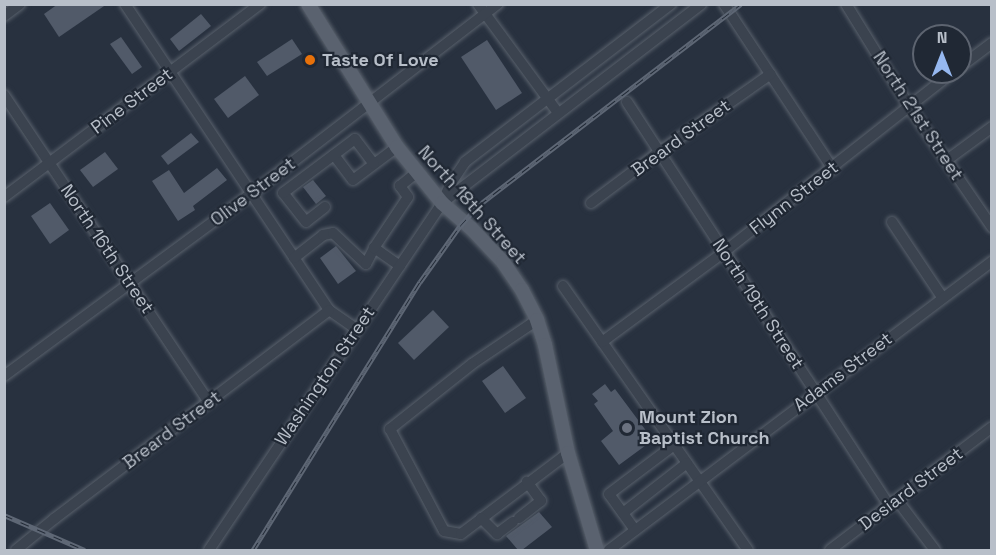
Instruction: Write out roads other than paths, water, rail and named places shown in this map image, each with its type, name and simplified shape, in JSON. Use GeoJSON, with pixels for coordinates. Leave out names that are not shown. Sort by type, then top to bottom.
{"type":"FeatureCollection","features":[{"type":"Feature","properties":{"kind":"main road","name":"North 18th Street"},"geometry":{"type":"LineString","coordinates":[[308,4],[397,147],[442,203],[471,228],[503,262],[522,290],[537,320],[568,453],[597,550]]}},
{"type":"Feature","properties":{"kind":"street"},"geometry":{"type":"LineString","coordinates":[[4,16],[20,4]]}},
{"type":"Feature","properties":{"kind":"street"},"geometry":{"type":"LineString","coordinates":[[125,4],[329,310],[356,329]]}},
{"type":"Feature","properties":{"kind":"street","name":"Pine Street"},"geometry":{"type":"LineString","coordinates":[[4,197],[260,4]]}},
{"type":"Feature","properties":{"kind":"street"},"geometry":{"type":"LineString","coordinates":[[478,4],[558,113]]}},
{"type":"Feature","properties":{"kind":"street","name":"Olive Street"},"geometry":{"type":"LineString","coordinates":[[4,376],[251,194],[498,4]]}},
{"type":"Feature","properties":{"kind":"street","name":"Washington Street"},"geometry":{"type":"LineString","coordinates":[[209,550],[442,203],[451,183],[465,162],[671,4]]}},
{"type":"Feature","properties":{"kind":"street","name":"Washington Street"},"geometry":{"type":"LineString","coordinates":[[442,203],[701,4]]}},
{"type":"Feature","properties":{"kind":"street"},"geometry":{"type":"LineString","coordinates":[[724,4],[833,169]]}},
{"type":"Feature","properties":{"kind":"street","name":"North 21st Street"},"geometry":{"type":"LineString","coordinates":[[846,4],[909,106],[992,227]]}},
{"type":"Feature","properties":{"kind":"street"},"geometry":{"type":"LineString","coordinates":[[972,58],[992,43]]}},
{"type":"Feature","properties":{"kind":"street","name":"Breard Street"},"geometry":{"type":"LineString","coordinates":[[591,203],[659,152],[771,74]]}},
{"type":"Feature","properties":{"kind":"street","name":"Flynn Street"},"geometry":{"type":"LineString","coordinates":[[602,342],[833,169],[937,84]]}},
{"type":"Feature","properties":{"kind":"street","name":"North 16th Street"},"geometry":{"type":"LineString","coordinates":[[4,95],[209,402]]}},
{"type":"Feature","properties":{"kind":"street","name":"North 19th Street"},"geometry":{"type":"LineString","coordinates":[[627,102],[816,392],[893,503],[934,550]]}},
{"type":"Feature","properties":{"kind":"street"},"geometry":{"type":"LineString","coordinates":[[946,160],[992,127]]}},
{"type":"Feature","properties":{"kind":"street"},"geometry":{"type":"LineString","coordinates":[[325,207],[306,222],[283,194],[355,139],[374,164]]}},
{"type":"Feature","properties":{"kind":"street"},"geometry":{"type":"LineString","coordinates":[[334,155],[353,180],[397,147]]}},
{"type":"Feature","properties":{"kind":"street"},"geometry":{"type":"LineString","coordinates":[[309,149],[321,164]]}},
{"type":"Feature","properties":{"kind":"street"},"geometry":{"type":"LineString","coordinates":[[294,258],[323,235],[333,233],[366,264],[408,197],[400,186],[417,172]]}},
{"type":"Feature","properties":{"kind":"street"},"geometry":{"type":"LineString","coordinates":[[892,222],[942,297]]}},
{"type":"Feature","properties":{"kind":"street"},"geometry":{"type":"LineString","coordinates":[[374,248],[400,266]]}},
{"type":"Feature","properties":{"kind":"street","name":"Adams Street"},"geometry":{"type":"LineString","coordinates":[[609,550],[992,261]]}},
{"type":"Feature","properties":{"kind":"street"},"geometry":{"type":"LineString","coordinates":[[563,286],[748,550]]}},
{"type":"Feature","properties":{"kind":"street","name":"Breard Street"},"geometry":{"type":"LineString","coordinates":[[16,550],[329,310]]}},
{"type":"Feature","properties":{"kind":"street"},"geometry":{"type":"LineString","coordinates":[[537,320],[472,364],[390,429],[444,531],[461,534],[568,453]]}},
{"type":"Feature","properties":{"kind":"street","name":"Desiard Street"},"geometry":{"type":"LineString","coordinates":[[830,550],[992,427]]}},
{"type":"Feature","properties":{"kind":"street"},"geometry":{"type":"LineString","coordinates":[[635,530],[609,494],[674,445]]}},
{"type":"Feature","properties":{"kind":"street"},"geometry":{"type":"LineString","coordinates":[[623,513],[687,463]]}},
{"type":"Feature","properties":{"kind":"street"},"geometry":{"type":"LineString","coordinates":[[481,518],[497,534],[541,501],[527,482]]}},
{"type":"Feature","properties":{"kind":"railway"},"geometry":{"type":"LineString","coordinates":[[253,550],[420,282],[460,226],[479,205],[741,4]]}},
{"type":"Feature","properties":{"kind":"railway"},"geometry":{"type":"LineString","coordinates":[[4,515],[85,550]]}},
{"type":"Feature","properties":{"kind":"place","name":"Taste Of Love"},"geometry":{"type":"Point","coordinates":[310,60]}},
{"type":"Feature","properties":{"kind":"place","name":"Mount Zion Baptist Church"},"geometry":{"type":"Point","coordinates":[627,428]}}]}
